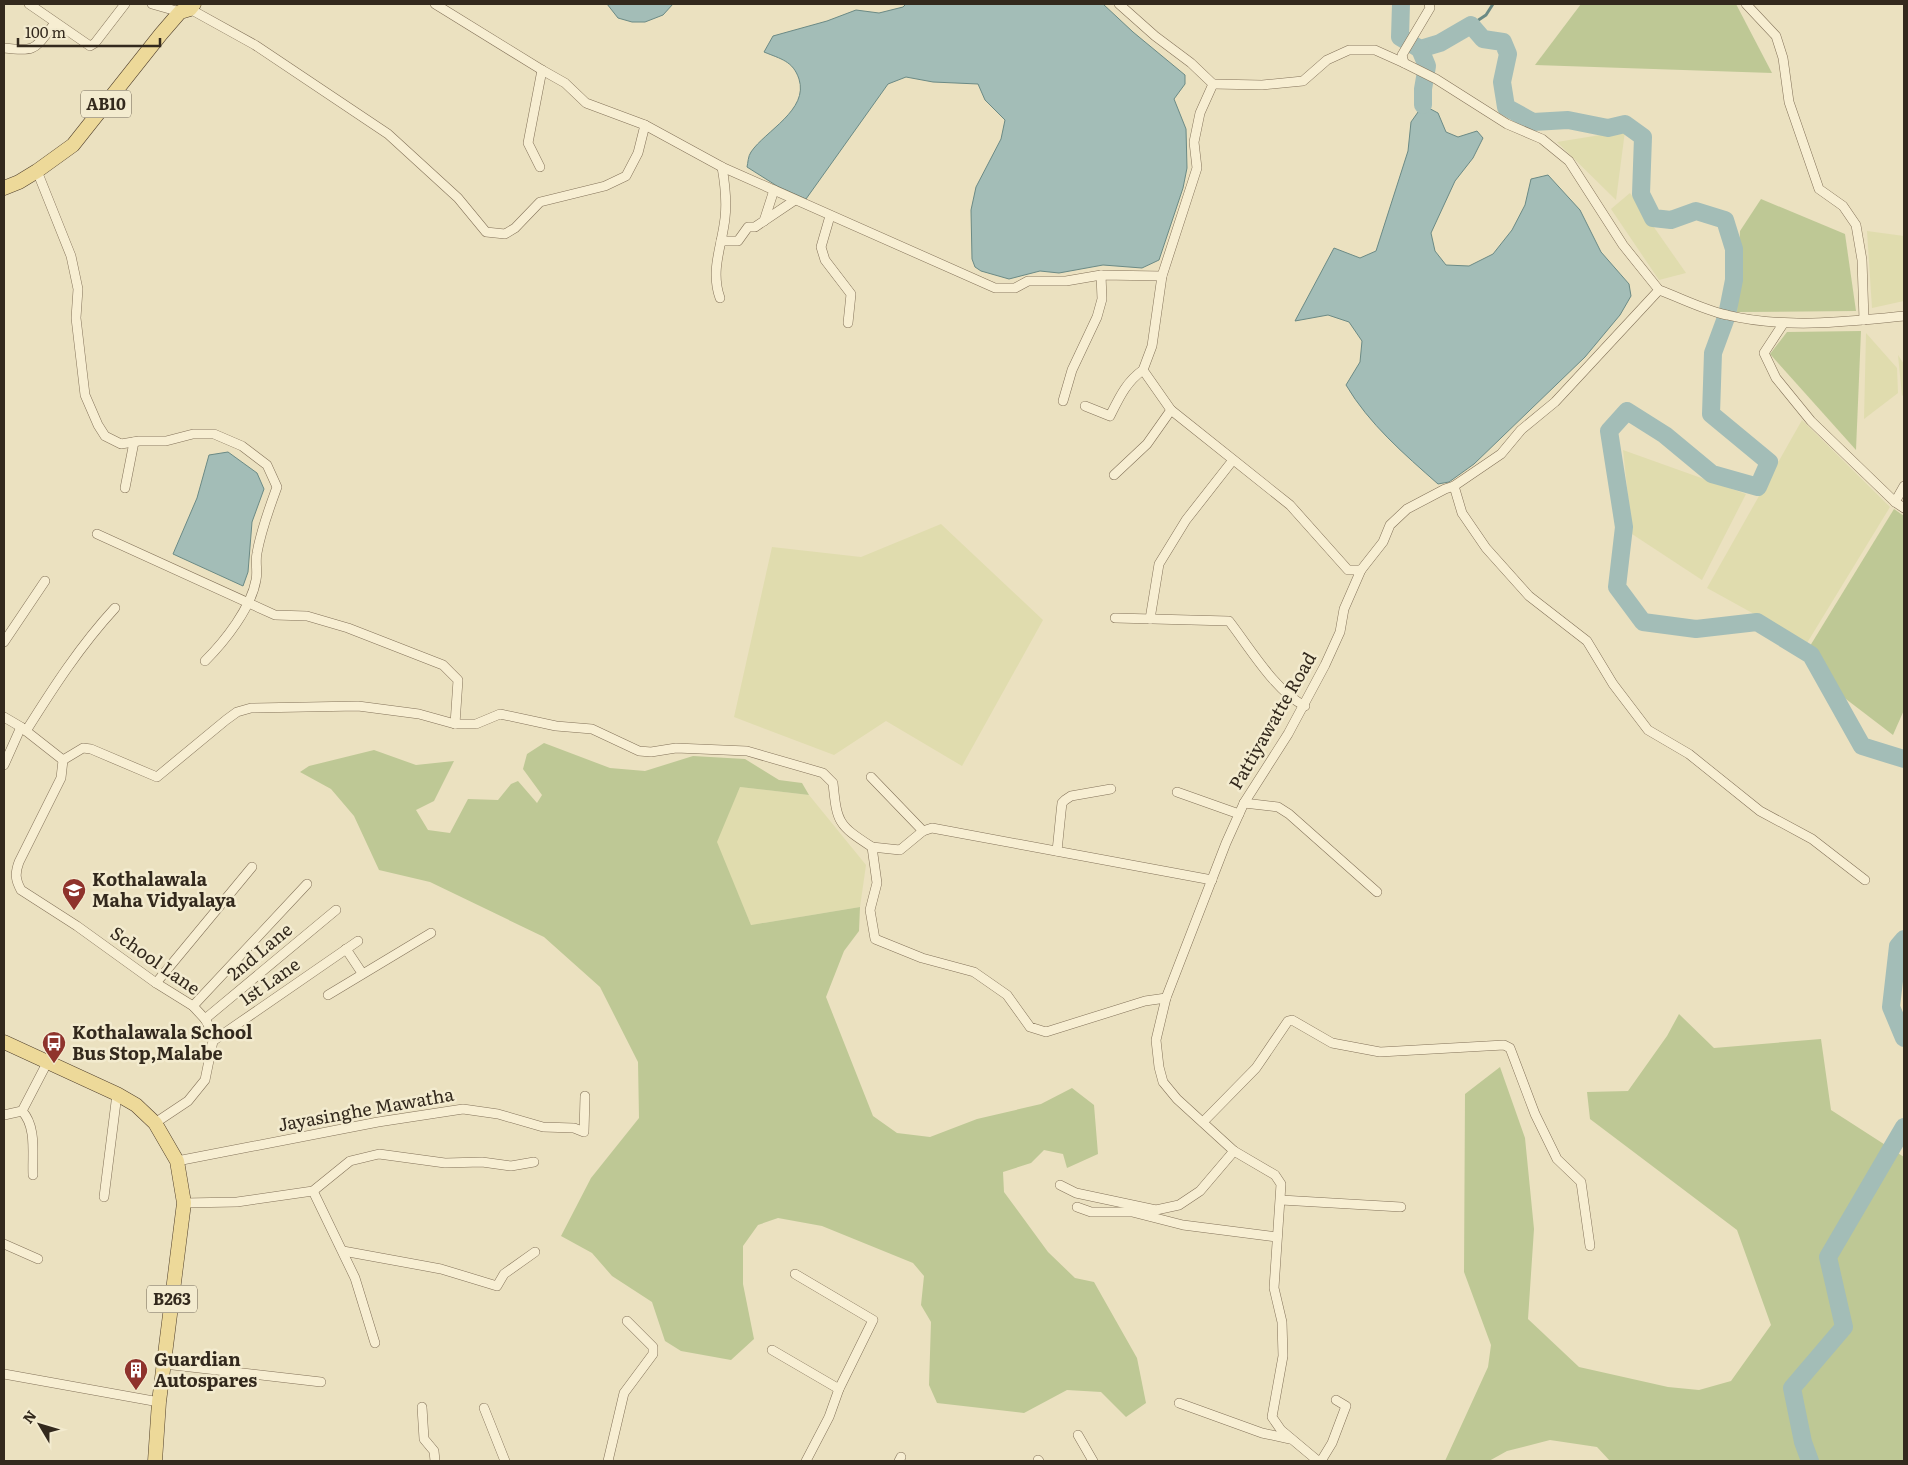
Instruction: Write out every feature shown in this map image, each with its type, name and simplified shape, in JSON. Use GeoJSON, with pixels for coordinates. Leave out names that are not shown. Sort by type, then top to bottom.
{"type":"FeatureCollection","features":[{"type":"Feature","properties":{"kind":"main road","name":"AB10"},"geometry":{"type":"LineString","coordinates":[[4,188],[37,171],[73,145],[188,8]]}},
{"type":"Feature","properties":{"kind":"main road","name":"B263"},"geometry":{"type":"LineString","coordinates":[[4,1042],[136,1105],[155,1123],[176,1161],[184,1203],[159,1402],[155,1461]]}},
{"type":"Feature","properties":{"kind":"street"},"geometry":{"type":"LineString","coordinates":[[29,4],[90,46],[95,43],[124,4]]}},
{"type":"Feature","properties":{"kind":"street"},"geometry":{"type":"LineString","coordinates":[[152,4],[188,8],[255,45],[388,134],[458,198],[486,232],[505,234],[516,228],[540,202],[605,186],[626,176],[638,153],[645,125]]}},
{"type":"Feature","properties":{"kind":"street"},"geometry":{"type":"LineString","coordinates":[[435,4],[542,70],[565,82],[586,103],[645,125],[722,167],[995,288],[1015,288],[1028,281],[1066,281],[1101,275],[1162,276]]}},
{"type":"Feature","properties":{"kind":"street"},"geometry":{"type":"LineString","coordinates":[[1119,4],[1155,36],[1191,63],[1212,84],[1262,85],[1303,81],[1327,60],[1349,50],[1376,50],[1436,79],[1507,124],[1542,139],[1569,161],[1623,245],[1659,290],[1727,315],[1783,324],[1904,316]]}},
{"type":"Feature","properties":{"kind":"street"},"geometry":{"type":"LineString","coordinates":[[1404,63],[1402,55],[1430,8],[1429,4]]}},
{"type":"Feature","properties":{"kind":"street"},"geometry":{"type":"LineString","coordinates":[[1746,4],[1776,36],[1783,58],[1789,102],[1819,189],[1842,206],[1856,225],[1862,260],[1864,320]]}},
{"type":"Feature","properties":{"kind":"street"},"geometry":{"type":"LineString","coordinates":[[4,48],[28,50],[36,46],[54,23]]}},
{"type":"Feature","properties":{"kind":"street"},"geometry":{"type":"LineString","coordinates":[[540,167],[528,144],[542,70]]}},
{"type":"Feature","properties":{"kind":"street"},"geometry":{"type":"LineString","coordinates":[[1085,406],[1110,416],[1122,392],[1134,376],[1143,370],[1152,346],[1162,276],[1197,168],[1194,142],[1200,113],[1212,84]]}},
{"type":"Feature","properties":{"kind":"street"},"geometry":{"type":"LineString","coordinates":[[720,298],[716,286],[715,268],[725,217],[725,186],[722,167]]}},
{"type":"Feature","properties":{"kind":"street"},"geometry":{"type":"LineString","coordinates":[[37,171],[71,256],[78,289],[76,318],[85,395],[105,436],[121,444],[166,441],[193,434],[214,434],[242,446],[267,465],[277,487],[261,532],[256,556],[257,580],[248,603],[220,646],[205,661]]}},
{"type":"Feature","properties":{"kind":"street"},"geometry":{"type":"LineString","coordinates":[[764,221],[774,190]]}},
{"type":"Feature","properties":{"kind":"street"},"geometry":{"type":"LineString","coordinates":[[721,241],[738,241],[748,227],[755,227],[795,200]]}},
{"type":"Feature","properties":{"kind":"street"},"geometry":{"type":"LineString","coordinates":[[830,216],[821,247],[825,260],[851,294],[848,323]]}},
{"type":"Feature","properties":{"kind":"street"},"geometry":{"type":"LineString","coordinates":[[1063,401],[1072,370],[1097,317],[1102,299],[1101,275]]}},
{"type":"Feature","properties":{"kind":"street","name":"Pattiyawatte Road"},"geometry":{"type":"LineString","coordinates":[[1320,1461],[1281,1430],[1272,1417],[1283,1356],[1282,1322],[1274,1288],[1281,1184],[1275,1175],[1234,1151],[1177,1100],[1163,1082],[1156,1040],[1166,998],[1244,803],[1304,706],[1340,632],[1344,609],[1361,570],[1383,542],[1390,525],[1407,509],[1444,489],[1454,486],[1501,454],[1521,430],[1556,402],[1659,290]]}},
{"type":"Feature","properties":{"kind":"street"},"geometry":{"type":"LineString","coordinates":[[1783,324],[1764,352],[1776,378],[1811,421],[1894,502],[1904,508]]}},
{"type":"Feature","properties":{"kind":"street"},"geometry":{"type":"LineString","coordinates":[[1143,370],[1171,410],[1290,505],[1348,570],[1361,570]]}},
{"type":"Feature","properties":{"kind":"street"},"geometry":{"type":"LineString","coordinates":[[1114,475],[1147,444],[1171,410]]}},
{"type":"Feature","properties":{"kind":"street"},"geometry":{"type":"LineString","coordinates":[[125,488],[134,442]]}},
{"type":"Feature","properties":{"kind":"street"},"geometry":{"type":"LineString","coordinates":[[1150,619],[1158,564],[1186,520],[1233,460]]}},
{"type":"Feature","properties":{"kind":"street"},"geometry":{"type":"LineString","coordinates":[[1454,486],[1462,513],[1486,548],[1529,596],[1587,641],[1613,684],[1648,730],[1689,754],[1760,811],[1812,839],[1865,880]]}},
{"type":"Feature","properties":{"kind":"street"},"geometry":{"type":"LineString","coordinates":[[1894,502],[1904,486]]}},
{"type":"Feature","properties":{"kind":"street"},"geometry":{"type":"LineString","coordinates":[[97,534],[275,615],[307,616],[348,628],[443,665],[458,680],[455,724]]}},
{"type":"Feature","properties":{"kind":"street"},"geometry":{"type":"LineString","coordinates":[[4,642],[45,581]]}},
{"type":"Feature","properties":{"kind":"street"},"geometry":{"type":"LineString","coordinates":[[4,765],[23,729],[74,656],[115,608]]}},
{"type":"Feature","properties":{"kind":"street"},"geometry":{"type":"LineString","coordinates":[[1114,618],[1229,621],[1270,676],[1292,699],[1304,706]]}},
{"type":"Feature","properties":{"kind":"street"},"geometry":{"type":"LineString","coordinates":[[4,717],[63,760],[83,748],[91,749],[157,777],[226,720],[237,712],[251,708],[358,706],[419,714],[455,724],[476,724],[500,714],[556,726],[592,729],[639,751],[651,752],[676,748],[747,751],[823,773],[833,783],[836,813],[847,830],[872,846],[900,850],[924,831],[932,828],[1212,880]]}},
{"type":"Feature","properties":{"kind":"street","name":"School Lane"},"geometry":{"type":"LineString","coordinates":[[63,760],[61,778],[19,862],[15,872],[16,882],[21,890],[33,899],[77,926],[156,983],[193,1006],[210,1028],[214,1041]]}},
{"type":"Feature","properties":{"kind":"street"},"geometry":{"type":"LineString","coordinates":[[872,777],[924,831]]}},
{"type":"Feature","properties":{"kind":"street"},"geometry":{"type":"LineString","coordinates":[[1057,851],[1061,812],[1065,800],[1071,796],[1111,789]]}},
{"type":"Feature","properties":{"kind":"street"},"geometry":{"type":"LineString","coordinates":[[1177,792],[1239,814]]}},
{"type":"Feature","properties":{"kind":"street"},"geometry":{"type":"LineString","coordinates":[[1244,803],[1278,807],[1289,814],[1377,892]]}},
{"type":"Feature","properties":{"kind":"street"},"geometry":{"type":"LineString","coordinates":[[872,846],[877,883],[870,910],[875,939],[922,958],[974,972],[1007,995],[1030,1027],[1046,1032],[1145,1001],[1166,998]]}},
{"type":"Feature","properties":{"kind":"street"},"geometry":{"type":"LineString","coordinates":[[156,983],[252,867]]}},
{"type":"Feature","properties":{"kind":"street"},"geometry":{"type":"LineString","coordinates":[[193,1006],[307,884]]}},
{"type":"Feature","properties":{"kind":"street","name":"2nd Lane"},"geometry":{"type":"LineString","coordinates":[[204,1019],[336,910]]}},
{"type":"Feature","properties":{"kind":"street"},"geometry":{"type":"LineString","coordinates":[[328,995],[431,933]]}},
{"type":"Feature","properties":{"kind":"street","name":"1st Lane"},"geometry":{"type":"LineString","coordinates":[[214,1041],[358,941]]}},
{"type":"Feature","properties":{"kind":"street"},"geometry":{"type":"LineString","coordinates":[[346,949],[362,973]]}},
{"type":"Feature","properties":{"kind":"street"},"geometry":{"type":"LineString","coordinates":[[1203,1122],[1256,1068],[1288,1021],[1292,1020],[1332,1044],[1380,1052],[1504,1045],[1510,1048],[1535,1114],[1557,1159],[1581,1182],[1590,1246]]}},
{"type":"Feature","properties":{"kind":"street"},"geometry":{"type":"LineString","coordinates":[[155,1123],[188,1101],[204,1080],[214,1041]]}},
{"type":"Feature","properties":{"kind":"street"},"geometry":{"type":"LineString","coordinates":[[22,1111],[47,1063]]}},
{"type":"Feature","properties":{"kind":"street"},"geometry":{"type":"LineString","coordinates":[[104,1197],[116,1094]]}},
{"type":"Feature","properties":{"kind":"street","name":"Jayasinghe Mawatha"},"geometry":{"type":"LineString","coordinates":[[176,1161],[378,1122],[463,1109],[498,1114],[543,1127],[574,1128],[584,1132],[586,1096]]}},
{"type":"Feature","properties":{"kind":"street"},"geometry":{"type":"LineString","coordinates":[[4,1114],[22,1111]]}},
{"type":"Feature","properties":{"kind":"street"},"geometry":{"type":"LineString","coordinates":[[22,1111],[29,1118],[32,1130],[33,1175]]}},
{"type":"Feature","properties":{"kind":"street"},"geometry":{"type":"LineString","coordinates":[[1060,1185],[1076,1193],[1156,1210],[1178,1205],[1200,1191],[1234,1151]]}},
{"type":"Feature","properties":{"kind":"street"},"geometry":{"type":"LineString","coordinates":[[184,1203],[237,1202],[313,1191],[350,1161],[379,1154],[446,1163],[482,1162],[511,1166],[534,1162]]}},
{"type":"Feature","properties":{"kind":"street"},"geometry":{"type":"LineString","coordinates":[[313,1191],[355,1278],[375,1343]]}},
{"type":"Feature","properties":{"kind":"street"},"geometry":{"type":"LineString","coordinates":[[1281,1200],[1401,1207]]}},
{"type":"Feature","properties":{"kind":"street"},"geometry":{"type":"LineString","coordinates":[[1077,1207],[1091,1212],[1132,1212],[1183,1225],[1277,1237]]}},
{"type":"Feature","properties":{"kind":"street"},"geometry":{"type":"LineString","coordinates":[[4,1244],[38,1259]]}},
{"type":"Feature","properties":{"kind":"street"},"geometry":{"type":"LineString","coordinates":[[343,1251],[441,1269],[497,1286],[504,1274],[535,1252]]}},
{"type":"Feature","properties":{"kind":"street"},"geometry":{"type":"LineString","coordinates":[[795,1274],[873,1320],[839,1389],[830,1417],[806,1461]]}},
{"type":"Feature","properties":{"kind":"street"},"geometry":{"type":"LineString","coordinates":[[608,1461],[624,1393],[653,1354],[654,1347],[626,1321]]}},
{"type":"Feature","properties":{"kind":"street"},"geometry":{"type":"LineString","coordinates":[[772,1350],[839,1389]]}},
{"type":"Feature","properties":{"kind":"street"},"geometry":{"type":"LineString","coordinates":[[164,1364],[321,1382]]}},
{"type":"Feature","properties":{"kind":"street"},"geometry":{"type":"LineString","coordinates":[[4,1374],[159,1402]]}},
{"type":"Feature","properties":{"kind":"street"},"geometry":{"type":"LineString","coordinates":[[1320,1461],[1332,1443],[1346,1406],[1336,1400]]}},
{"type":"Feature","properties":{"kind":"street"},"geometry":{"type":"LineString","coordinates":[[1179,1403],[1262,1433],[1293,1439]]}},
{"type":"Feature","properties":{"kind":"street"},"geometry":{"type":"LineString","coordinates":[[422,1407],[424,1439],[434,1451],[435,1461]]}},
{"type":"Feature","properties":{"kind":"street"},"geometry":{"type":"LineString","coordinates":[[484,1408],[505,1461]]}},
{"type":"Feature","properties":{"kind":"street"},"geometry":{"type":"LineString","coordinates":[[1078,1435],[1094,1461]]}},
{"type":"Feature","properties":{"kind":"shaded area"},"geometry":{"type":"Polygon","coordinates":[[[1625,131],[1616,200],[1557,142],[1625,131]]]}},
{"type":"Feature","properties":{"kind":"shaded area"},"geometry":{"type":"Polygon","coordinates":[[[1630,193],[1686,273],[1659,280],[1611,209],[1630,193]]]}},
{"type":"Feature","properties":{"kind":"shaded area"},"geometry":{"type":"Polygon","coordinates":[[[1867,231],[1904,236],[1904,301],[1872,308],[1867,231]]]}},
{"type":"Feature","properties":{"kind":"shaded area"},"geometry":{"type":"Polygon","coordinates":[[[1866,333],[1897,368],[1898,393],[1864,419],[1866,333]]]}},
{"type":"Feature","properties":{"kind":"shaded area"},"geometry":{"type":"Polygon","coordinates":[[[1898,355],[1904,364],[1904,394],[1902,396],[1898,355]]]}},
{"type":"Feature","properties":{"kind":"shaded area"},"geometry":{"type":"Polygon","coordinates":[[[1802,420],[1890,507],[1807,643],[1707,588],[1802,420]]]}},
{"type":"Feature","properties":{"kind":"shaded area"},"geometry":{"type":"Polygon","coordinates":[[[1623,450],[1746,494],[1702,580],[1632,534],[1623,450]]]}},
{"type":"Feature","properties":{"kind":"shaded area"},"geometry":{"type":"Polygon","coordinates":[[[941,524],[1043,620],[962,766],[886,721],[834,755],[734,717],[772,547],[861,557],[941,524]]]}},
{"type":"Feature","properties":{"kind":"shaded area"},"geometry":{"type":"Polygon","coordinates":[[[740,787],[809,795],[866,865],[860,907],[751,925],[716,842],[740,787]]]}},
{"type":"Feature","properties":{"kind":"green space"},"geometry":{"type":"Polygon","coordinates":[[[1581,4],[1736,4],[1772,73],[1535,65],[1581,4]]]}},
{"type":"Feature","properties":{"kind":"green space"},"geometry":{"type":"Polygon","coordinates":[[[1761,199],[1845,234],[1856,311],[1737,312],[1740,231],[1761,199]]]}},
{"type":"Feature","properties":{"kind":"green space"},"geometry":{"type":"Polygon","coordinates":[[[1861,331],[1856,450],[1770,354],[1787,332],[1861,331]]]}},
{"type":"Feature","properties":{"kind":"green space"},"geometry":{"type":"Polygon","coordinates":[[[1894,509],[1904,516],[1904,710],[1893,735],[1842,696],[1810,646],[1894,509]]]}},
{"type":"Feature","properties":{"kind":"green space"},"geometry":{"type":"Polygon","coordinates":[[[544,743],[610,768],[645,771],[693,756],[745,759],[779,780],[802,783],[809,795],[740,787],[717,842],[751,925],[860,907],[859,931],[844,951],[826,997],[873,1116],[897,1133],[930,1137],[977,1119],[1041,1104],[1072,1088],[1094,1105],[1098,1154],[1067,1168],[1063,1154],[1044,1150],[1031,1163],[1003,1172],[1004,1192],[1048,1252],[1075,1278],[1094,1282],[1137,1358],[1146,1403],[1126,1417],[1101,1392],[1067,1390],[1024,1413],[937,1403],[929,1385],[931,1322],[921,1305],[924,1276],[913,1263],[822,1226],[778,1218],[758,1225],[743,1246],[743,1284],[754,1339],[731,1360],[681,1351],[665,1341],[652,1302],[612,1276],[592,1253],[561,1236],[591,1178],[639,1118],[638,1062],[600,987],[544,937],[430,882],[379,870],[354,816],[331,789],[300,772],[309,766],[374,750],[416,765],[454,761],[434,801],[416,810],[428,830],[450,833],[468,799],[498,800],[511,784],[518,781],[537,803],[542,795],[523,769],[527,754],[544,743]]]}},
{"type":"Feature","properties":{"kind":"green space"},"geometry":{"type":"Polygon","coordinates":[[[1679,1014],[1714,1048],[1821,1039],[1831,1110],[1904,1157],[1904,1461],[1610,1461],[1597,1447],[1550,1440],[1507,1451],[1489,1461],[1445,1461],[1488,1367],[1491,1345],[1464,1272],[1465,1094],[1500,1067],[1525,1138],[1534,1229],[1528,1319],[1579,1367],[1668,1387],[1699,1390],[1731,1381],[1771,1325],[1737,1230],[1590,1119],[1587,1092],[1628,1091],[1667,1036],[1679,1014]]]}},
{"type":"Feature","properties":{"kind":"water"},"geometry":{"type":"Polygon","coordinates":[[[607,4],[673,4],[663,15],[645,22],[632,22],[618,18],[607,4]]]}},
{"type":"Feature","properties":{"kind":"water"},"geometry":{"type":"Polygon","coordinates":[[[906,4],[1103,4],[1133,32],[1185,75],[1185,84],[1174,99],[1186,129],[1187,168],[1183,188],[1159,260],[1142,268],[1103,265],[1059,273],[1040,271],[1009,279],[981,271],[975,267],[972,259],[971,210],[976,187],[1001,139],[1005,120],[985,100],[978,84],[933,82],[906,77],[888,84],[806,199],[777,186],[747,167],[751,152],[757,144],[784,119],[798,101],[799,79],[793,68],[786,61],[764,52],[773,36],[827,21],[856,10],[879,13],[903,7],[906,4]]]}},
{"type":"Feature","properties":{"kind":"water"},"geometry":{"type":"Polygon","coordinates":[[[1423,105],[1438,113],[1446,132],[1458,137],[1477,131],[1483,138],[1473,158],[1455,181],[1431,233],[1435,251],[1446,265],[1469,266],[1493,254],[1512,230],[1525,205],[1531,179],[1548,175],[1580,210],[1601,252],[1629,284],[1631,296],[1620,315],[1585,357],[1474,464],[1449,482],[1438,484],[1376,426],[1346,385],[1360,362],[1362,341],[1349,322],[1328,315],[1295,321],[1334,248],[1360,258],[1376,251],[1408,151],[1411,122],[1423,105]]]}},
{"type":"Feature","properties":{"kind":"water"},"geometry":{"type":"Polygon","coordinates":[[[228,452],[257,473],[264,489],[252,522],[248,572],[243,586],[173,554],[197,498],[209,455],[228,452]]]}},
{"type":"Feature","properties":{"kind":"waterway"},"geometry":{"type":"LineString","coordinates":[[1401,4],[1400,37],[1420,49],[1440,43],[1471,25],[1483,39],[1503,42],[1508,54],[1502,82],[1506,107],[1533,122],[1568,120],[1608,128],[1625,124],[1643,137],[1641,194],[1653,218],[1671,220],[1696,211],[1725,220],[1734,249],[1734,280],[1727,315],[1713,353],[1711,414],[1769,462],[1758,487],[1712,474],[1665,435],[1627,411],[1609,431],[1624,527],[1617,587],[1643,622],[1696,629],[1757,622],[1811,655],[1862,746],[1904,759]]}},
{"type":"Feature","properties":{"kind":"waterway"},"geometry":{"type":"LineString","coordinates":[[1471,25],[1486,15],[1493,4]]}},
{"type":"Feature","properties":{"kind":"waterway"},"geometry":{"type":"LineString","coordinates":[[1420,49],[1427,66],[1423,89],[1423,105]]}},
{"type":"Feature","properties":{"kind":"waterway"},"geometry":{"type":"LineString","coordinates":[[1904,939],[1898,946],[1891,1007],[1904,1038]]}},
{"type":"Feature","properties":{"kind":"waterway"},"geometry":{"type":"LineString","coordinates":[[1810,1461],[1803,1442],[1792,1388],[1844,1327],[1828,1257],[1904,1127]]}},
{"type":"Feature","properties":{"kind":"place","name":"Kothalawala Maha Vidyalaya"},"geometry":{"type":"Point","coordinates":[74,911]}},
{"type":"Feature","properties":{"kind":"place","name":"Kothalawala School Bus Stop,Malabe"},"geometry":{"type":"Point","coordinates":[54,1064]}},
{"type":"Feature","properties":{"kind":"place","name":"Guardian Autospares"},"geometry":{"type":"Point","coordinates":[136,1391]}}]}
